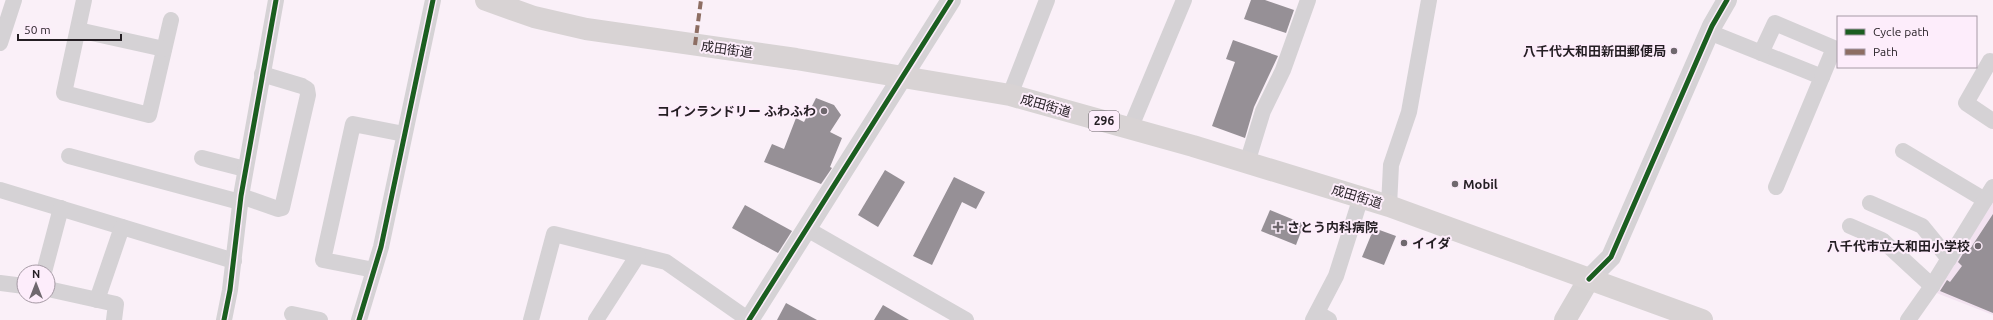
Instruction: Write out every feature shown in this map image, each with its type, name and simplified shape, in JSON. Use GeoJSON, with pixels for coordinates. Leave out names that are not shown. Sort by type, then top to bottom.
{"type":"FeatureCollection","features":[{"type":"Feature","properties":{"kind":"highway","name":"成田街道"},"geometry":{"type":"LineString","coordinates":[[486,0],[534,17],[586,30],[796,59],[1010,95],[1247,163],[1389,206],[1702,320]]}},
{"type":"Feature","properties":{"kind":"main road"},"geometry":{"type":"LineString","coordinates":[[1565,320],[1589,280]]}},
{"type":"Feature","properties":{"kind":"street"},"geometry":{"type":"LineString","coordinates":[[0,43],[14,0]]}},
{"type":"Feature","properties":{"kind":"street"},"geometry":{"type":"LineString","coordinates":[[84,0],[64,93],[149,115],[171,20]]}},
{"type":"Feature","properties":{"kind":"street"},"geometry":{"type":"LineString","coordinates":[[224,320],[234,261],[240,199],[276,0]]}},
{"type":"Feature","properties":{"kind":"street"},"geometry":{"type":"LineString","coordinates":[[359,320],[380,247],[433,0]]}},
{"type":"Feature","properties":{"kind":"street"},"geometry":{"type":"LineString","coordinates":[[531,320],[554,234],[666,262],[749,320],[951,0]]}},
{"type":"Feature","properties":{"kind":"street"},"geometry":{"type":"LineString","coordinates":[[1010,95],[1047,0]]}},
{"type":"Feature","properties":{"kind":"street"},"geometry":{"type":"LineString","coordinates":[[1130,129],[1184,0]]}},
{"type":"Feature","properties":{"kind":"street"},"geometry":{"type":"LineString","coordinates":[[1247,163],[1263,111],[1283,70],[1308,0]]}},
{"type":"Feature","properties":{"kind":"street"},"geometry":{"type":"LineString","coordinates":[[1389,206],[1391,164],[1409,112],[1429,0]]}},
{"type":"Feature","properties":{"kind":"street"},"geometry":{"type":"LineString","coordinates":[[1589,280],[1611,257],[1709,32],[1727,0]]}},
{"type":"Feature","properties":{"kind":"street"},"geometry":{"type":"LineString","coordinates":[[1761,53],[1775,23],[1834,48],[1776,187]]}},
{"type":"Feature","properties":{"kind":"street"},"geometry":{"type":"LineString","coordinates":[[78,30],[164,49]]}},
{"type":"Feature","properties":{"kind":"street"},"geometry":{"type":"LineString","coordinates":[[1709,32],[1822,77]]}},
{"type":"Feature","properties":{"kind":"street"},"geometry":{"type":"LineString","coordinates":[[1993,64],[1990,61],[1966,103],[1993,120]]}},
{"type":"Feature","properties":{"kind":"street"},"geometry":{"type":"LineString","coordinates":[[69,156],[278,209],[282,208],[308,95],[307,89],[302,86],[262,74]]}},
{"type":"Feature","properties":{"kind":"street"},"geometry":{"type":"LineString","coordinates":[[374,270],[323,260],[354,124],[404,134]]}},
{"type":"Feature","properties":{"kind":"street"},"geometry":{"type":"LineString","coordinates":[[1902,151],[1989,193],[1932,286],[1908,320]]}},
{"type":"Feature","properties":{"kind":"street"},"geometry":{"type":"LineString","coordinates":[[202,158],[245,169]]}},
{"type":"Feature","properties":{"kind":"street"},"geometry":{"type":"LineString","coordinates":[[0,190],[234,261]]}},
{"type":"Feature","properties":{"kind":"street"},"geometry":{"type":"LineString","coordinates":[[1320,318],[1336,276],[1361,197]]}},
{"type":"Feature","properties":{"kind":"street"},"geometry":{"type":"LineString","coordinates":[[1870,203],[1922,226],[1949,259]]}},
{"type":"Feature","properties":{"kind":"street"},"geometry":{"type":"LineString","coordinates":[[46,264],[62,208]]}},
{"type":"Feature","properties":{"kind":"street"},"geometry":{"type":"LineString","coordinates":[[1850,226],[1882,240],[1932,286]]}},
{"type":"Feature","properties":{"kind":"street"},"geometry":{"type":"LineString","coordinates":[[97,300],[122,227]]}},
{"type":"Feature","properties":{"kind":"street"},"geometry":{"type":"LineString","coordinates":[[807,229],[958,320]]}},
{"type":"Feature","properties":{"kind":"street"},"geometry":{"type":"LineString","coordinates":[[807,229],[966,320]]}},
{"type":"Feature","properties":{"kind":"street"},"geometry":{"type":"LineString","coordinates":[[596,320],[638,256]]}},
{"type":"Feature","properties":{"kind":"street"},"geometry":{"type":"LineString","coordinates":[[0,283],[16,285]]}},
{"type":"Feature","properties":{"kind":"street"},"geometry":{"type":"LineString","coordinates":[[56,292],[116,304],[114,320]]}},
{"type":"Feature","properties":{"kind":"street"},"geometry":{"type":"LineString","coordinates":[[292,314],[320,320]]}},
{"type":"Feature","properties":{"kind":"shaded area","name":"八千代市立大和田小学校"},"geometry":{"type":"Polygon","coordinates":[[[1993,199],[1993,315],[1934,292],[1993,199]]]}},
{"type":"Feature","properties":{"kind":"building"},"geometry":{"type":"Polygon","coordinates":[[[1251,0],[1265,0],[1294,10],[1286,33],[1244,19],[1251,0]]]}},
{"type":"Feature","properties":{"kind":"building"},"geometry":{"type":"Polygon","coordinates":[[[1233,40],[1278,56],[1254,107],[1245,138],[1212,126],[1235,62],[1226,59],[1233,40]]]}},
{"type":"Feature","properties":{"kind":"building"},"geometry":{"type":"Polygon","coordinates":[[[816,98],[834,105],[841,115],[830,132],[842,138],[830,167],[832,168],[821,184],[764,162],[772,144],[784,149],[796,118],[804,122],[816,98]]]}},
{"type":"Feature","properties":{"kind":"building"},"geometry":{"type":"Polygon","coordinates":[[[885,170],[905,182],[878,227],[858,215],[885,170]]]}},
{"type":"Feature","properties":{"kind":"building"},"geometry":{"type":"Polygon","coordinates":[[[954,177],[985,192],[976,209],[962,202],[932,265],[913,256],[954,177]]]}},
{"type":"Feature","properties":{"kind":"building"},"geometry":{"type":"Polygon","coordinates":[[[745,205],[792,231],[778,253],[732,228],[745,205]]]}},
{"type":"Feature","properties":{"kind":"building"},"geometry":{"type":"Polygon","coordinates":[[[1270,210],[1304,224],[1296,245],[1261,231],[1270,210]]]}},
{"type":"Feature","properties":{"kind":"building","name":"八千代市立大和田小学校"},"geometry":{"type":"Polygon","coordinates":[[[1993,214],[1993,313],[1940,291],[1947,280],[1950,282],[1962,266],[1958,262],[1967,247],[1970,249],[1993,214]]]}},
{"type":"Feature","properties":{"kind":"building"},"geometry":{"type":"Polygon","coordinates":[[[1374,228],[1396,236],[1384,265],[1362,257],[1374,228]]]}},
{"type":"Feature","properties":{"kind":"building"},"geometry":{"type":"Polygon","coordinates":[[[786,303],[817,320],[777,320],[786,303]]]}},
{"type":"Feature","properties":{"kind":"building"},"geometry":{"type":"Polygon","coordinates":[[[883,305],[909,320],[874,320],[883,305]]]}},
{"type":"Feature","properties":{"kind":"marked path"},"geometry":{"type":"LineString","coordinates":[[695,45],[701,0]]}},
{"type":"Feature","properties":{"kind":"cycle path"},"geometry":{"type":"LineString","coordinates":[[224,320],[230,290],[241,196],[276,0]]}},
{"type":"Feature","properties":{"kind":"cycle path"},"geometry":{"type":"LineString","coordinates":[[359,320],[381,247],[433,0]]}},
{"type":"Feature","properties":{"kind":"cycle path"},"geometry":{"type":"LineString","coordinates":[[749,320],[951,0]]}},
{"type":"Feature","properties":{"kind":"cycle path"},"geometry":{"type":"LineString","coordinates":[[1589,279],[1611,257],[1712,26],[1727,0]]}},
{"type":"Feature","properties":{"kind":"place","name":"八千代大和田新田郵便局"},"geometry":{"type":"Point","coordinates":[1674,51]}},
{"type":"Feature","properties":{"kind":"place","name":"コインランドリー ふわふわ"},"geometry":{"type":"Point","coordinates":[824,111]}},
{"type":"Feature","properties":{"kind":"place","name":"Mobil"},"geometry":{"type":"Point","coordinates":[1455,184]}},
{"type":"Feature","properties":{"kind":"place","name":"さとう内科病院"},"geometry":{"type":"Point","coordinates":[1278,227]}},
{"type":"Feature","properties":{"kind":"place","name":"イイダ"},"geometry":{"type":"Point","coordinates":[1404,243]}},
{"type":"Feature","properties":{"kind":"place","name":"八千代市立大和田小学校"},"geometry":{"type":"Point","coordinates":[1978,246]}}]}
